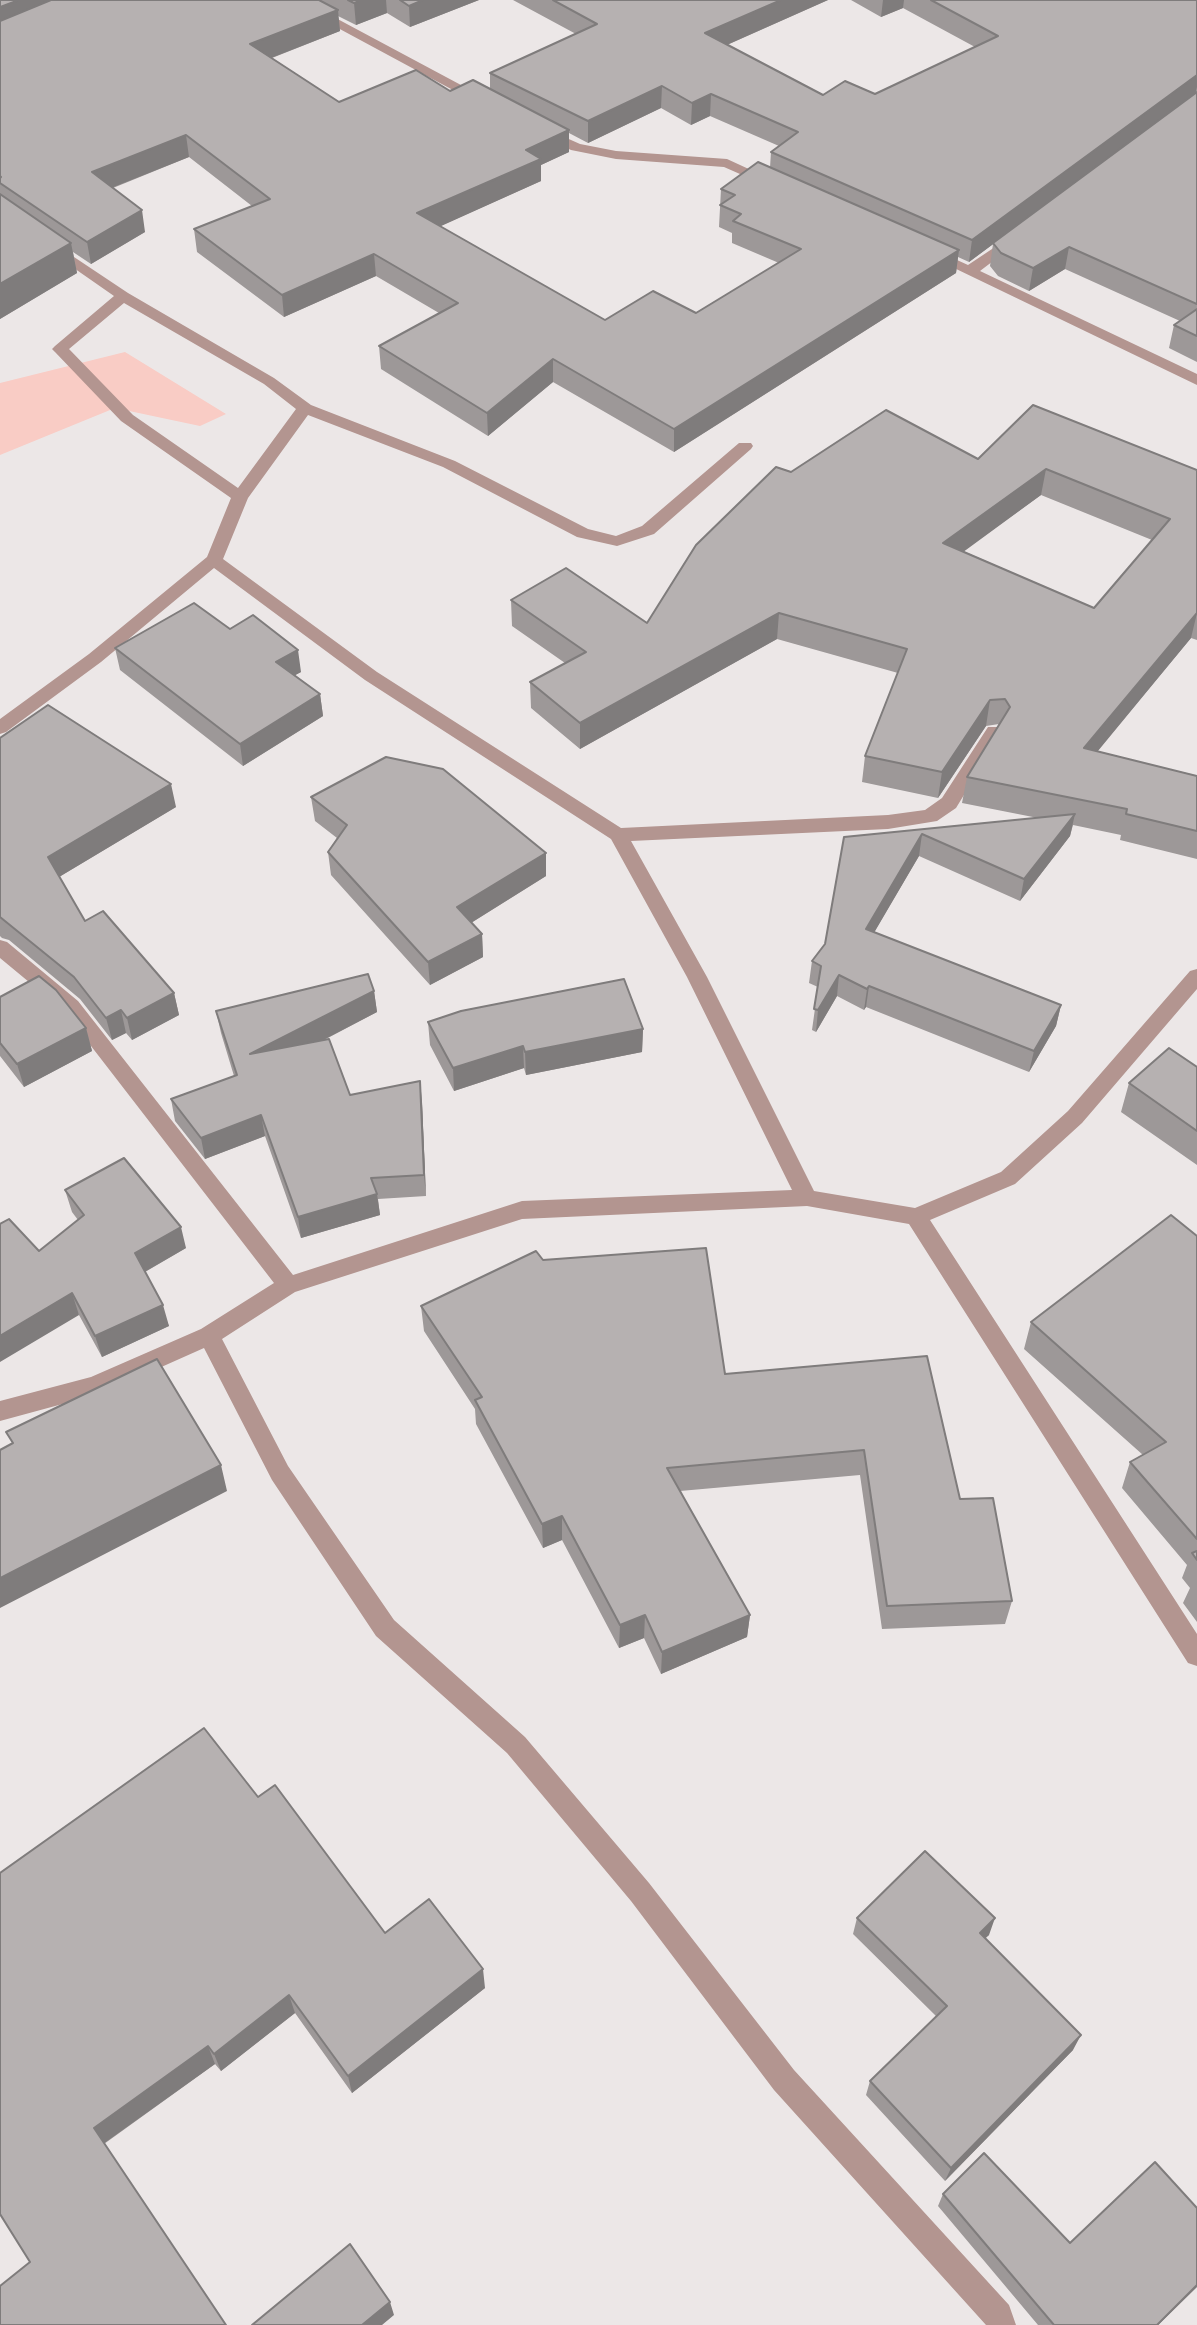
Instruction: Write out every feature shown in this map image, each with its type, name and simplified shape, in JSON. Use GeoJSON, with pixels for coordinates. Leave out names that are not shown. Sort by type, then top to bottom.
{"type":"FeatureCollection","features":[{"type":"Feature","properties":{"kind":"street"},"geometry":{"type":"LineString","coordinates":[[292,0],[494,106]]}},
{"type":"Feature","properties":{"kind":"street"},"geometry":{"type":"LineString","coordinates":[[530,125],[576,147],[602,153],[727,163],[788,190]]}},
{"type":"Feature","properties":{"kind":"street"},"geometry":{"type":"LineString","coordinates":[[970,271],[1024,230]]}},
{"type":"Feature","properties":{"kind":"street"},"geometry":{"type":"LineString","coordinates":[[45,241],[123,296],[269,381],[305,408],[449,464],[583,533],[617,541],[648,530],[745,446]]}},
{"type":"Feature","properties":{"kind":"street"},"geometry":{"type":"LineString","coordinates":[[922,249],[1197,380]]}},
{"type":"Feature","properties":{"kind":"street"},"geometry":{"type":"LineString","coordinates":[[123,296],[60,349],[127,418],[240,497]]}},
{"type":"Feature","properties":{"kind":"street"},"geometry":{"type":"LineString","coordinates":[[0,728],[95,658],[214,560],[240,497],[280,446],[305,408]]}},
{"type":"Feature","properties":{"kind":"street"},"geometry":{"type":"LineString","coordinates":[[214,560],[371,676],[618,835],[697,977],[807,1198]]}},
{"type":"Feature","properties":{"kind":"street"},"geometry":{"type":"LineString","coordinates":[[618,835],[888,822],[930,816],[949,803],[994,732]]}},
{"type":"Feature","properties":{"kind":"street"},"geometry":{"type":"LineString","coordinates":[[0,947],[71,1006],[288,1284]]}},
{"type":"Feature","properties":{"kind":"street"},"geometry":{"type":"LineString","coordinates":[[0,1411],[95,1386],[209,1336],[288,1284],[522,1210],[807,1198],[916,1217],[1008,1178],[1075,1117],[1197,976]]}},
{"type":"Feature","properties":{"kind":"street"},"geometry":{"type":"LineString","coordinates":[[916,1217],[1197,1655]]}},
{"type":"Feature","properties":{"kind":"street"},"geometry":{"type":"LineString","coordinates":[[209,1336],[280,1473],[386,1628],[516,1745],[640,1892],[783,2080],[999,2315],[1001,2325]]}},
{"type":"Feature","properties":{"kind":"shaded area"},"geometry":{"type":"Polygon","coordinates":[[[125,352],[226,414],[200,426],[115,408],[0,455],[0,383],[125,352]]]}},
{"type":"Feature","properties":{"kind":"building"},"geometry":{"type":"Polygon","coordinates":[[[0,0],[19,0],[0,7],[0,0]]]}},
{"type":"Feature","properties":{"kind":"building"},"geometry":{"type":"Polygon","coordinates":[[[51,0],[319,0],[338,10],[250,44],[339,102],[416,70],[450,91],[473,80],[569,130],[526,150],[541,159],[417,213],[605,320],[653,291],[696,313],[801,249],[733,221],[741,214],[720,205],[735,195],[721,189],[758,162],[959,250],[674,429],[553,359],[487,413],[379,346],[458,303],[374,254],[282,295],[194,229],[270,199],[186,135],[92,172],[142,210],[87,242],[0,183],[0,21],[51,0]]]}},
{"type":"Feature","properties":{"kind":"building"},"geometry":{"type":"Polygon","coordinates":[[[400,0],[423,0],[409,6],[400,0]]]}},
{"type":"Feature","properties":{"kind":"building"},"geometry":{"type":"Polygon","coordinates":[[[553,0],[781,0],[705,33],[823,95],[845,81],[875,94],[998,36],[931,0],[1197,0],[1197,75],[972,240],[771,152],[798,132],[711,94],[692,103],[662,86],[588,121],[490,73],[597,24],[553,0]]]}},
{"type":"Feature","properties":{"kind":"building"},"geometry":{"type":"Polygon","coordinates":[[[1197,92],[1197,304],[1069,247],[1033,268],[1001,253],[993,243],[1197,92]]]}},
{"type":"Feature","properties":{"kind":"building"},"geometry":{"type":"Polygon","coordinates":[[[0,194],[71,243],[0,284],[0,194]]]}},
{"type":"Feature","properties":{"kind":"building"},"geometry":{"type":"Polygon","coordinates":[[[1197,309],[1197,336],[1174,325],[1197,309]]]}},
{"type":"Feature","properties":{"kind":"building"},"geometry":{"type":"Polygon","coordinates":[[[1033,405],[1197,470],[1197,613],[1084,748],[1197,776],[1197,831],[1126,814],[1127,809],[967,777],[1010,707],[1005,699],[990,700],[942,772],[865,756],[907,649],[779,613],[580,723],[530,682],[586,652],[511,600],[566,568],[647,623],[696,545],[776,467],[791,472],[886,410],[978,459],[1033,405]],[[1046,469],[943,543],[1094,608],[1170,519],[1046,469]]]}},
{"type":"Feature","properties":{"kind":"building"},"geometry":{"type":"Polygon","coordinates":[[[194,603],[230,629],[253,615],[298,650],[276,662],[320,694],[240,744],[115,648],[194,603]]]}},
{"type":"Feature","properties":{"kind":"building"},"geometry":{"type":"Polygon","coordinates":[[[48,705],[171,784],[48,857],[85,921],[103,911],[174,993],[127,1018],[121,1010],[106,1018],[74,977],[0,917],[0,738],[48,705]]]}},
{"type":"Feature","properties":{"kind":"building"},"geometry":{"type":"Polygon","coordinates":[[[386,757],[443,769],[546,853],[457,907],[482,934],[428,962],[328,852],[347,825],[311,797],[386,757]]]}},
{"type":"Feature","properties":{"kind":"building"},"geometry":{"type":"Polygon","coordinates":[[[1075,814],[1024,879],[922,834],[866,929],[1061,1005],[1034,1051],[869,986],[867,989],[839,975],[818,1010],[814,1009],[821,966],[812,961],[825,944],[844,837],[1075,814]]]}},
{"type":"Feature","properties":{"kind":"building"},"geometry":{"type":"Polygon","coordinates":[[[368,974],[374,991],[250,1054],[329,1039],[350,1095],[420,1081],[424,1175],[371,1178],[377,1194],[298,1217],[261,1115],[201,1138],[171,1099],[237,1075],[216,1011],[368,974]]]}},
{"type":"Feature","properties":{"kind":"building"},"geometry":{"type":"Polygon","coordinates":[[[39,976],[56,990],[86,1028],[17,1064],[0,1043],[0,997],[39,976]]]}},
{"type":"Feature","properties":{"kind":"building"},"geometry":{"type":"Polygon","coordinates":[[[624,979],[643,1029],[525,1052],[523,1046],[453,1068],[428,1022],[461,1011],[624,979]]]}},
{"type":"Feature","properties":{"kind":"building"},"geometry":{"type":"Polygon","coordinates":[[[1169,1048],[1197,1067],[1197,1131],[1129,1083],[1169,1048]]]}},
{"type":"Feature","properties":{"kind":"building"},"geometry":{"type":"Polygon","coordinates":[[[124,1158],[181,1227],[135,1253],[163,1305],[95,1336],[72,1293],[0,1336],[0,1224],[9,1219],[39,1251],[84,1215],[65,1190],[124,1158]]]}},
{"type":"Feature","properties":{"kind":"building"},"geometry":{"type":"Polygon","coordinates":[[[1171,1215],[1197,1236],[1197,1539],[1130,1462],[1166,1442],[1031,1322],[1171,1215]]]}},
{"type":"Feature","properties":{"kind":"building"},"geometry":{"type":"Polygon","coordinates":[[[706,1248],[725,1374],[927,1356],[960,1499],[993,1498],[1012,1601],[887,1606],[864,1450],[667,1468],[750,1615],[662,1652],[645,1615],[620,1625],[562,1516],[542,1524],[475,1400],[482,1397],[421,1306],[536,1251],[543,1260],[706,1248]]]}},
{"type":"Feature","properties":{"kind":"building"},"geometry":{"type":"Polygon","coordinates":[[[157,1359],[221,1465],[0,1578],[0,1450],[13,1443],[6,1432],[157,1359]]]}},
{"type":"Feature","properties":{"kind":"building"},"geometry":{"type":"Polygon","coordinates":[[[204,1728],[258,1797],[275,1785],[385,1933],[429,1899],[483,1969],[348,2076],[289,1995],[214,2054],[208,2046],[94,2128],[226,2325],[0,2325],[0,2286],[30,2262],[0,2214],[0,1873],[204,1728]]]}},
{"type":"Feature","properties":{"kind":"building"},"geometry":{"type":"Polygon","coordinates":[[[925,1851],[995,1918],[980,1933],[1081,2035],[951,2168],[870,2081],[947,2006],[857,1918],[925,1851]]]}},
{"type":"Feature","properties":{"kind":"building"},"geometry":{"type":"Polygon","coordinates":[[[984,2153],[1070,2243],[1155,2162],[1197,2208],[1197,2285],[1157,2325],[1054,2325],[943,2194],[984,2153]]]}},
{"type":"Feature","properties":{"kind":"building"},"geometry":{"type":"Polygon","coordinates":[[[350,2244],[390,2302],[362,2325],[252,2325],[350,2244]]]}}]}
